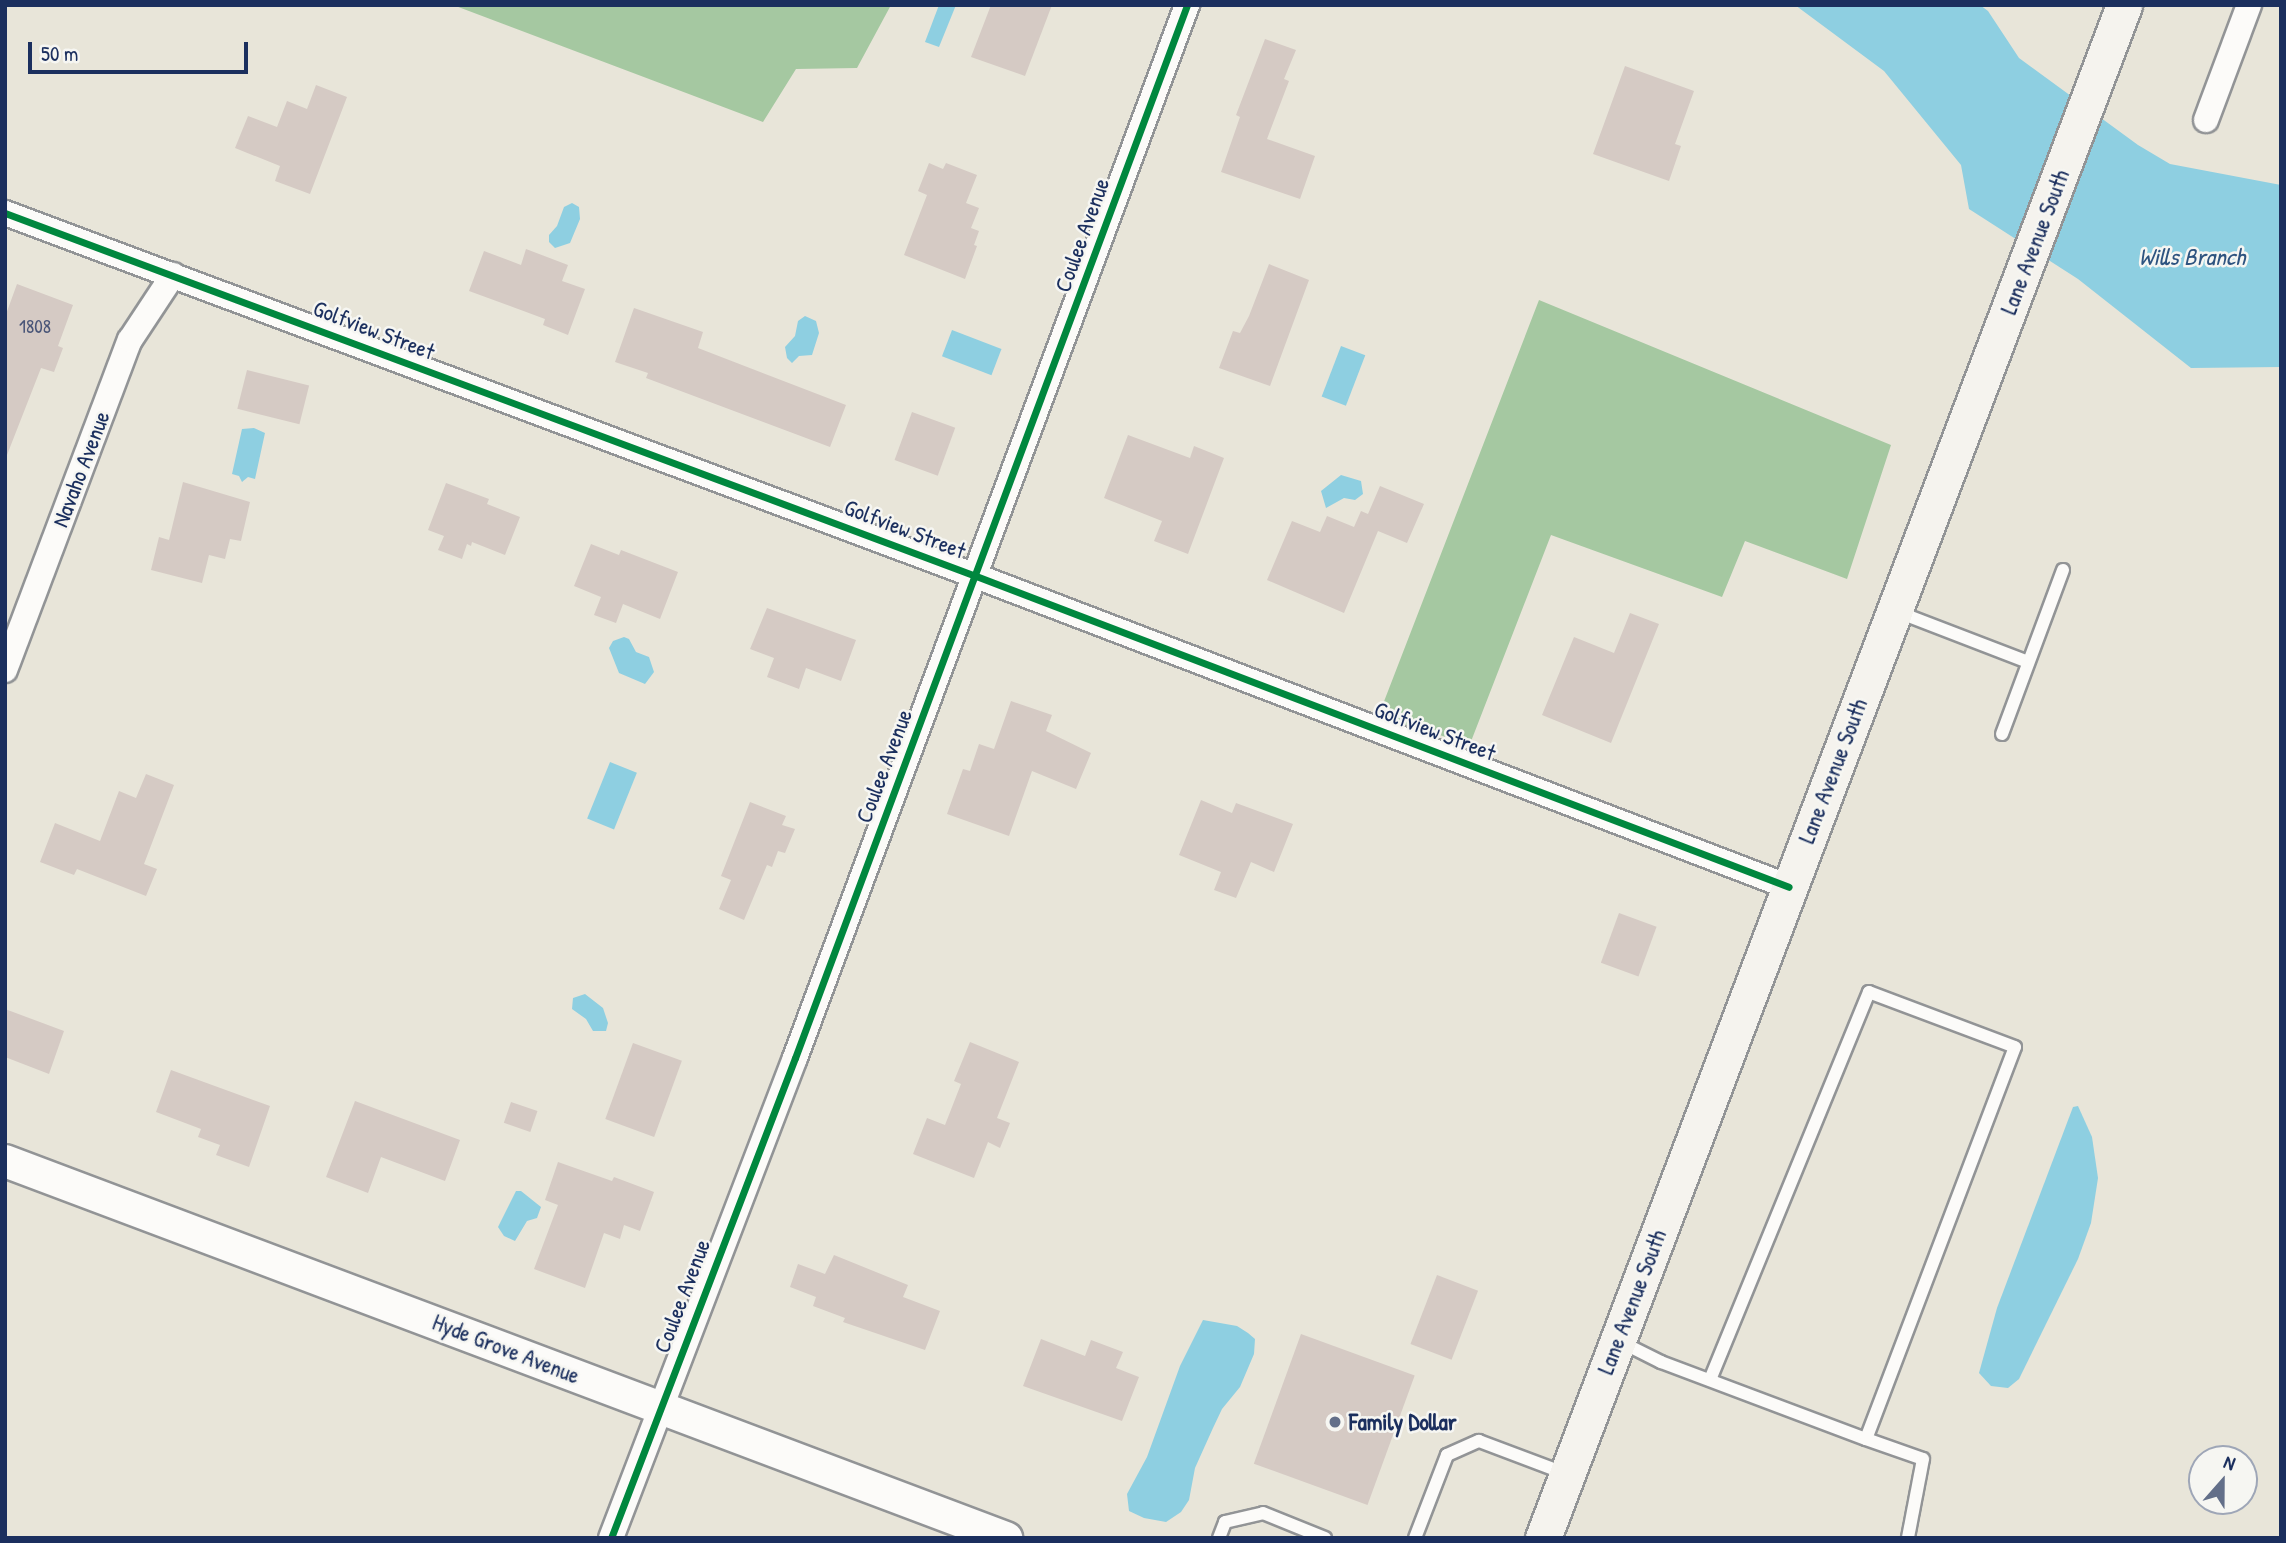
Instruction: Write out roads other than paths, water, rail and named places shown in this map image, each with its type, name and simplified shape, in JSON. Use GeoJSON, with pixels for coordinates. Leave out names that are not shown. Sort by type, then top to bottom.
{"type":"FeatureCollection","features":[{"type":"Feature","properties":{"kind":"main road","name":"Lane Avenue South"},"geometry":{"type":"LineString","coordinates":[[1550,1536],[1567,1474],[2124,5]]}},
{"type":"Feature","properties":{"kind":"street","name":"Coulee Avenue"},"geometry":{"type":"LineString","coordinates":[[611,1538],[976,576],[1187,5]]}},
{"type":"Feature","properties":{"kind":"street"},"geometry":{"type":"LineString","coordinates":[[2206,120],[2249,5]]}},
{"type":"Feature","properties":{"kind":"street","name":"Golfview Street"},"geometry":{"type":"LineString","coordinates":[[5,213],[976,576],[1788,887]]}},
{"type":"Feature","properties":{"kind":"street","name":"Navaho Avenue"},"geometry":{"type":"LineString","coordinates":[[5,670],[130,340],[173,275]]}},
{"type":"Feature","properties":{"kind":"street","name":"Hyde Grove Avenue"},"geometry":{"type":"LineString","coordinates":[[5,1161],[1006,1538]]}},
{"type":"Feature","properties":{"kind":"lane"},"geometry":{"type":"LineString","coordinates":[[2002,734],[2063,570]]}},
{"type":"Feature","properties":{"kind":"lane"},"geometry":{"type":"LineString","coordinates":[[1895,610],[2028,662]]}},
{"type":"Feature","properties":{"kind":"lane"},"geometry":{"type":"LineString","coordinates":[[1710,1380],[1869,992],[1881,996],[2015,1047],[1866,1439]]}},
{"type":"Feature","properties":{"kind":"lane"},"geometry":{"type":"LineString","coordinates":[[1618,1340],[1661,1362],[1923,1459],[1908,1538]]}},
{"type":"Feature","properties":{"kind":"lane"},"geometry":{"type":"LineString","coordinates":[[1415,1538],[1447,1455],[1479,1441],[1567,1474]]}},
{"type":"Feature","properties":{"kind":"lane"},"geometry":{"type":"LineString","coordinates":[[1219,1538],[1225,1521],[1263,1513],[1325,1538]]}},
{"type":"Feature","properties":{"kind":"water"},"geometry":{"type":"Polygon","coordinates":[[[939,5],[956,5],[939,47],[925,42],[939,5]]]}},
{"type":"Feature","properties":{"kind":"water","name":"Wills Branch"},"geometry":{"type":"Polygon","coordinates":[[[1795,5],[1980,5],[1988,11],[2019,58],[2138,145],[2170,164],[2281,185],[2281,367],[2191,368],[2078,279],[1969,209],[1961,165],[1884,71],[1795,5]]]}},
{"type":"Feature","properties":{"kind":"water"},"geometry":{"type":"Polygon","coordinates":[[[572,203],[579,207],[580,219],[570,243],[555,248],[549,242],[549,235],[557,226],[564,207],[572,203]]]}},
{"type":"Feature","properties":{"kind":"water"},"geometry":{"type":"Polygon","coordinates":[[[805,316],[816,321],[819,333],[812,355],[799,356],[792,363],[787,358],[785,347],[795,336],[798,321],[805,316]]]}},
{"type":"Feature","properties":{"kind":"water"},"geometry":{"type":"Polygon","coordinates":[[[952,330],[1001,349],[991,375],[942,356],[952,330]]]}},
{"type":"Feature","properties":{"kind":"water"},"geometry":{"type":"Polygon","coordinates":[[[1341,346],[1365,355],[1346,406],[1322,396],[1341,346]]]}},
{"type":"Feature","properties":{"kind":"water"},"geometry":{"type":"Polygon","coordinates":[[[254,428],[265,433],[255,479],[248,477],[242,482],[239,476],[232,474],[242,429],[254,428]]]}},
{"type":"Feature","properties":{"kind":"water"},"geometry":{"type":"Polygon","coordinates":[[[1341,475],[1361,481],[1363,494],[1355,500],[1344,498],[1326,508],[1321,491],[1341,475]]]}},
{"type":"Feature","properties":{"kind":"water"},"geometry":{"type":"Polygon","coordinates":[[[624,637],[629,639],[636,652],[649,657],[654,672],[645,684],[619,673],[609,648],[613,641],[624,637]]]}},
{"type":"Feature","properties":{"kind":"water"},"geometry":{"type":"Polygon","coordinates":[[[610,762],[637,773],[614,829],[587,819],[610,762]]]}},
{"type":"Feature","properties":{"kind":"water"},"geometry":{"type":"Polygon","coordinates":[[[585,994],[603,1008],[608,1023],[606,1031],[593,1031],[586,1019],[572,1009],[573,998],[585,994]]]}},
{"type":"Feature","properties":{"kind":"water"},"geometry":{"type":"Polygon","coordinates":[[[2078,1106],[2092,1137],[2098,1178],[2091,1223],[2078,1259],[2019,1379],[2008,1388],[1991,1386],[1979,1373],[1997,1308],[2073,1107],[2078,1106]]]}},
{"type":"Feature","properties":{"kind":"water"},"geometry":{"type":"Polygon","coordinates":[[[516,1191],[521,1191],[541,1207],[537,1218],[527,1221],[515,1241],[504,1236],[498,1227],[516,1191]]]}},
{"type":"Feature","properties":{"kind":"water"},"geometry":{"type":"Polygon","coordinates":[[[1203,1320],[1237,1326],[1248,1333],[1255,1339],[1254,1354],[1240,1387],[1222,1409],[1213,1428],[1195,1468],[1189,1500],[1181,1512],[1166,1522],[1144,1518],[1129,1511],[1127,1494],[1147,1457],[1180,1366],[1203,1320]]]}},
{"type":"Feature","properties":{"kind":"place","name":"Family Dollar"},"geometry":{"type":"Point","coordinates":[1335,1422]}}]}
